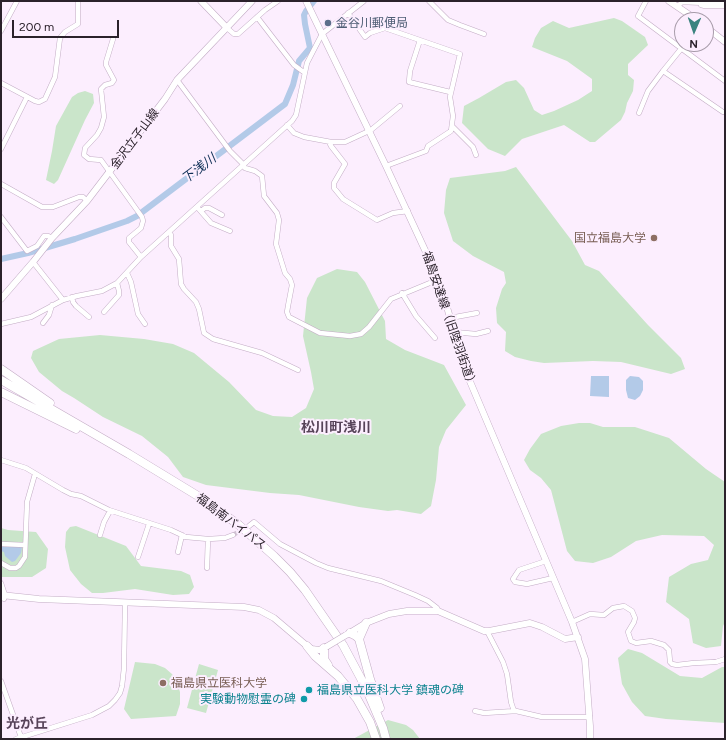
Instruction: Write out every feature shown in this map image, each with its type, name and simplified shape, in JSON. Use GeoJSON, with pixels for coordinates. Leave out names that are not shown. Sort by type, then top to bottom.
{"type":"FeatureCollection","features":[{"type":"Feature","properties":{"kind":"highway"},"geometry":{"type":"LineString","coordinates":[[1,369],[104,440]]}},
{"type":"Feature","properties":{"kind":"highway","name":"福島南バイパス"},"geometry":{"type":"LineString","coordinates":[[1,380],[173,481],[239,525],[257,540],[290,572],[320,610],[343,645],[366,688],[387,739]]}},
{"type":"Feature","properties":{"kind":"highway","name":"福島南バイパス"},"geometry":{"type":"LineString","coordinates":[[1,386],[91,437],[214,512],[255,545],[300,591],[337,644],[368,705],[380,739]]}},
{"type":"Feature","properties":{"kind":"highway"},"geometry":{"type":"LineString","coordinates":[[1,392],[91,437]]}},
{"type":"Feature","properties":{"kind":"highway"},"geometry":{"type":"LineString","coordinates":[[359,639],[366,623]]}},
{"type":"Feature","properties":{"kind":"highway"},"geometry":{"type":"LineString","coordinates":[[348,634],[356,636],[359,639],[387,739]]}},
{"type":"Feature","properties":{"kind":"highway"},"geometry":{"type":"LineString","coordinates":[[307,646],[315,656],[338,676]]}},
{"type":"Feature","properties":{"kind":"highway"},"geometry":{"type":"LineString","coordinates":[[325,648],[325,662],[362,706],[376,739]]}},
{"type":"Feature","properties":{"kind":"street"},"geometry":{"type":"LineString","coordinates":[[1,31],[17,1]]}},
{"type":"Feature","properties":{"kind":"street"},"geometry":{"type":"LineString","coordinates":[[1,83],[35,101],[39,102],[44,99],[55,77],[60,38],[78,24],[78,1]]}},
{"type":"Feature","properties":{"kind":"street"},"geometry":{"type":"LineString","coordinates":[[201,1],[212,15],[234,34],[238,34],[256,17],[278,1]]}},
{"type":"Feature","properties":{"kind":"street","name":"金沢立子山線"},"geometry":{"type":"LineString","coordinates":[[1,299],[110,173],[166,99],[177,80],[252,1]]}},
{"type":"Feature","properties":{"kind":"street","name":"福島安達線（旧陸羽街道）"},"geometry":{"type":"LineString","coordinates":[[306,1],[408,211],[437,280],[466,372],[578,637],[585,659],[590,717],[590,739]]}},
{"type":"Feature","properties":{"kind":"street"},"geometry":{"type":"LineString","coordinates":[[1,324],[31,317],[52,305],[72,297],[102,292],[117,283],[141,257],[292,121],[296,115],[307,63],[322,34],[364,1]]}},
{"type":"Feature","properties":{"kind":"street"},"geometry":{"type":"LineString","coordinates":[[429,1],[448,20],[484,34]]}},
{"type":"Feature","properties":{"kind":"street"},"geometry":{"type":"LineString","coordinates":[[646,1],[638,16],[674,44]]}},
{"type":"Feature","properties":{"kind":"street"},"geometry":{"type":"LineString","coordinates":[[669,1],[686,12]]}},
{"type":"Feature","properties":{"kind":"street"},"geometry":{"type":"LineString","coordinates":[[678,6],[682,2],[725,2]]}},
{"type":"Feature","properties":{"kind":"street"},"geometry":{"type":"LineString","coordinates":[[699,3],[705,6],[725,6]]}},
{"type":"Feature","properties":{"kind":"street"},"geometry":{"type":"LineString","coordinates":[[348,13],[365,37],[370,33],[385,28],[460,54],[450,92],[453,116],[451,131],[428,146],[426,151],[386,166]]}},
{"type":"Feature","properties":{"kind":"street"},"geometry":{"type":"LineString","coordinates":[[256,17],[294,65],[305,73]]}},
{"type":"Feature","properties":{"kind":"street"},"geometry":{"type":"LineString","coordinates":[[714,32],[724,39]]}},
{"type":"Feature","properties":{"kind":"street"},"geometry":{"type":"LineString","coordinates":[[113,39],[106,57],[106,65],[114,80],[112,83],[105,85],[101,89],[104,117],[101,128],[97,135],[85,148],[84,154],[89,159],[101,160],[140,215],[143,221],[140,228],[129,238],[129,242],[141,257]]}},
{"type":"Feature","properties":{"kind":"street"},"geometry":{"type":"LineString","coordinates":[[420,40],[410,71],[409,82],[450,92]]}},
{"type":"Feature","properties":{"kind":"street"},"geometry":{"type":"LineString","coordinates":[[640,113],[648,91],[679,52]]}},
{"type":"Feature","properties":{"kind":"street"},"geometry":{"type":"LineString","coordinates":[[685,52],[725,81]]}},
{"type":"Feature","properties":{"kind":"street"},"geometry":{"type":"LineString","coordinates":[[663,71],[724,111]]}},
{"type":"Feature","properties":{"kind":"street"},"geometry":{"type":"LineString","coordinates":[[177,80],[245,168],[255,171],[262,176],[264,196],[277,213],[279,220],[276,244],[285,273],[290,279],[292,285],[287,312],[289,317],[320,333],[350,336],[361,334],[370,327],[391,299],[402,293],[437,280]]}},
{"type":"Feature","properties":{"kind":"street"},"geometry":{"type":"LineString","coordinates":[[1,149],[27,96]]}},
{"type":"Feature","properties":{"kind":"street"},"geometry":{"type":"LineString","coordinates":[[287,125],[294,133],[304,137],[329,142],[345,142],[371,130],[400,106]]}},
{"type":"Feature","properties":{"kind":"street"},"geometry":{"type":"LineString","coordinates":[[452,126],[473,148],[476,155]]}},
{"type":"Feature","properties":{"kind":"street"},"geometry":{"type":"LineString","coordinates":[[329,142],[345,164],[334,183],[334,188],[344,199],[377,220],[393,213],[408,211]]}},
{"type":"Feature","properties":{"kind":"street"},"geometry":{"type":"LineString","coordinates":[[1,184],[42,207],[53,207],[79,197],[83,197],[87,201]]}},
{"type":"Feature","properties":{"kind":"street"},"geometry":{"type":"LineString","coordinates":[[197,206],[211,223],[230,231]]}},
{"type":"Feature","properties":{"kind":"street"},"geometry":{"type":"LineString","coordinates":[[201,211],[205,208],[209,208],[222,215]]}},
{"type":"Feature","properties":{"kind":"street"},"geometry":{"type":"LineString","coordinates":[[1,217],[27,251],[37,246],[44,236],[48,236],[51,240]]}},
{"type":"Feature","properties":{"kind":"street"},"geometry":{"type":"LineString","coordinates":[[169,232],[171,235],[171,246],[179,260],[181,284],[199,308],[204,333],[213,339],[262,353],[298,370]]}},
{"type":"Feature","properties":{"kind":"street"},"geometry":{"type":"LineString","coordinates":[[33,262],[63,300]]}},
{"type":"Feature","properties":{"kind":"street"},"geometry":{"type":"LineString","coordinates":[[127,273],[131,282],[138,314],[145,324]]}},
{"type":"Feature","properties":{"kind":"street"},"geometry":{"type":"LineString","coordinates":[[104,312],[120,291],[117,283]]}},
{"type":"Feature","properties":{"kind":"street"},"geometry":{"type":"LineString","coordinates":[[402,293],[416,316],[435,338]]}},
{"type":"Feature","properties":{"kind":"street"},"geometry":{"type":"LineString","coordinates":[[72,297],[76,306],[89,316]]}},
{"type":"Feature","properties":{"kind":"street"},"geometry":{"type":"LineString","coordinates":[[43,323],[49,315],[52,305]]}},
{"type":"Feature","properties":{"kind":"street"},"geometry":{"type":"LineString","coordinates":[[450,318],[477,313]]}},
{"type":"Feature","properties":{"kind":"street"},"geometry":{"type":"LineString","coordinates":[[454,332],[476,334],[488,331]]}},
{"type":"Feature","properties":{"kind":"street"},"geometry":{"type":"LineString","coordinates":[[1,460],[26,468],[63,490],[71,494],[81,496],[110,511],[171,530],[191,538],[208,540],[225,538],[232,535]]}},
{"type":"Feature","properties":{"kind":"street"},"geometry":{"type":"LineString","coordinates":[[1,563],[13,568],[19,566],[24,557],[27,502],[35,474]]}},
{"type":"Feature","properties":{"kind":"street"},"geometry":{"type":"LineString","coordinates":[[100,535],[104,522],[110,511]]}},
{"type":"Feature","properties":{"kind":"street"},"geometry":{"type":"LineString","coordinates":[[249,526],[254,522],[280,544],[316,563],[328,568],[381,582],[408,592],[428,601],[437,608],[438,611]]}},
{"type":"Feature","properties":{"kind":"street"},"geometry":{"type":"LineString","coordinates":[[138,557],[149,524]]}},
{"type":"Feature","properties":{"kind":"street"},"geometry":{"type":"LineString","coordinates":[[178,552],[182,535]]}},
{"type":"Feature","properties":{"kind":"street"},"geometry":{"type":"LineString","coordinates":[[207,568],[208,540]]}},
{"type":"Feature","properties":{"kind":"street"},"geometry":{"type":"LineString","coordinates":[[1,544],[25,545]]}},
{"type":"Feature","properties":{"kind":"street"},"geometry":{"type":"LineString","coordinates":[[546,561],[519,570],[514,579],[515,582],[527,584],[553,578]]}},
{"type":"Feature","properties":{"kind":"street"},"geometry":{"type":"LineString","coordinates":[[1,583],[3,597],[244,607],[259,610],[274,618],[307,646],[316,650],[325,648],[366,623],[389,614],[407,611],[438,611],[470,626],[487,631],[530,623],[542,627],[565,639],[578,637]]}},
{"type":"Feature","properties":{"kind":"street"},"geometry":{"type":"LineString","coordinates":[[1,681],[18,738],[92,715],[110,706],[120,693],[124,674],[125,603]]}},
{"type":"Feature","properties":{"kind":"street"},"geometry":{"type":"LineString","coordinates":[[572,622],[590,614],[604,615],[613,608],[624,606],[632,611],[635,618],[628,632],[631,641],[636,643],[651,641],[664,645],[669,650],[670,662],[672,664],[677,666],[694,662],[716,662],[725,659]]}},
{"type":"Feature","properties":{"kind":"street"},"geometry":{"type":"LineString","coordinates":[[487,631],[508,674],[511,702],[514,711]]}},
{"type":"Feature","properties":{"kind":"street"},"geometry":{"type":"LineString","coordinates":[[475,711],[484,713],[514,711],[542,717],[590,717]]}},
{"type":"Feature","properties":{"kind":"green space"},"geometry":{"type":"Polygon","coordinates":[[[614,18],[622,21],[645,37],[648,45],[628,64],[628,75],[634,80],[633,91],[621,120],[595,142],[590,142],[564,125],[522,139],[505,156],[488,149],[462,123],[464,106],[506,82],[516,80],[524,88],[534,110],[542,115],[578,100],[592,91],[592,79],[567,61],[532,47],[541,28],[553,21],[569,28],[614,18]]]}},
{"type":"Feature","properties":{"kind":"green space"},"geometry":{"type":"Polygon","coordinates":[[[85,91],[93,94],[94,103],[58,180],[54,184],[46,180],[56,126],[72,97],[85,91]]]}},
{"type":"Feature","properties":{"kind":"green space"},"geometry":{"type":"Polygon","coordinates":[[[516,167],[572,241],[585,265],[599,271],[648,325],[681,358],[685,369],[671,374],[621,362],[593,361],[544,363],[515,357],[505,351],[506,332],[497,323],[496,308],[502,289],[506,283],[504,272],[473,256],[453,241],[444,213],[446,190],[450,178],[505,171],[516,167]]]}},
{"type":"Feature","properties":{"kind":"green space"},"geometry":{"type":"Polygon","coordinates":[[[337,269],[357,272],[365,282],[385,321],[386,339],[405,350],[444,365],[466,405],[446,430],[439,447],[436,480],[431,506],[421,514],[397,510],[388,511],[359,507],[299,495],[206,485],[183,477],[168,457],[142,436],[103,417],[62,391],[39,372],[31,358],[33,351],[59,339],[100,335],[144,339],[173,344],[194,353],[229,382],[256,410],[273,416],[292,417],[306,408],[314,389],[303,336],[307,298],[317,278],[337,269]]]}},
{"type":"Feature","properties":{"kind":"green space"},"geometry":{"type":"Polygon","coordinates":[[[590,423],[603,427],[635,427],[669,438],[706,469],[725,482],[725,622],[723,626],[721,646],[706,648],[693,643],[689,619],[666,602],[669,577],[691,564],[708,560],[714,545],[704,536],[662,535],[636,541],[611,557],[593,563],[575,561],[567,551],[551,490],[541,478],[530,470],[524,460],[541,434],[561,426],[590,423]]]}},
{"type":"Feature","properties":{"kind":"green space"},"geometry":{"type":"Polygon","coordinates":[[[76,526],[126,546],[141,566],[181,571],[190,575],[194,587],[189,594],[173,595],[135,589],[92,593],[81,584],[70,570],[65,547],[66,532],[70,527],[76,526]]]}},
{"type":"Feature","properties":{"kind":"green space"},"geometry":{"type":"Polygon","coordinates":[[[1,528],[36,532],[48,549],[46,568],[32,577],[1,577],[1,528]]]}},
{"type":"Feature","properties":{"kind":"green space"},"geometry":{"type":"Polygon","coordinates":[[[628,649],[642,653],[680,676],[702,678],[722,667],[725,667],[725,723],[645,716],[632,702],[622,684],[618,658],[628,649]]]}},
{"type":"Feature","properties":{"kind":"green space"},"geometry":{"type":"Polygon","coordinates":[[[135,662],[155,664],[165,668],[172,674],[177,682],[180,692],[180,704],[176,716],[131,719],[124,709],[135,662]]]}},
{"type":"Feature","properties":{"kind":"green space"},"geometry":{"type":"Polygon","coordinates":[[[199,664],[218,670],[206,713],[187,708],[199,664]]]}},
{"type":"Feature","properties":{"kind":"green space"},"geometry":{"type":"Polygon","coordinates":[[[388,720],[406,725],[413,730],[420,739],[353,739],[388,720]]]}},
{"type":"Feature","properties":{"kind":"water"},"geometry":{"type":"Polygon","coordinates":[[[591,376],[609,376],[609,397],[590,396],[591,376]]]}},
{"type":"Feature","properties":{"kind":"water"},"geometry":{"type":"Polygon","coordinates":[[[630,376],[639,377],[643,381],[643,390],[640,396],[635,400],[628,398],[626,390],[626,380],[630,376]]]}},
{"type":"Feature","properties":{"kind":"water"},"geometry":{"type":"Polygon","coordinates":[[[1,546],[22,547],[21,553],[15,561],[12,562],[5,556],[4,552],[1,551],[1,546]]]}},
{"type":"Feature","properties":{"kind":"waterway","name":"下浅川"},"geometry":{"type":"LineString","coordinates":[[1,259],[28,253],[75,239],[127,221],[137,216],[285,104],[293,85],[299,61],[310,48],[304,15],[314,1]]}},
{"type":"Feature","properties":{"kind":"tunnel"},"geometry":{"type":"LineString","coordinates":[[233,535],[245,528]]}},
{"type":"Feature","properties":{"kind":"place","name":"金谷川郵便局"},"geometry":{"type":"Point","coordinates":[328,23]}},
{"type":"Feature","properties":{"kind":"place","name":"国立福島大学"},"geometry":{"type":"Point","coordinates":[654,238]}},
{"type":"Feature","properties":{"kind":"place","name":"福島県立医科大学"},"geometry":{"type":"Point","coordinates":[163,683]}},
{"type":"Feature","properties":{"kind":"place","name":"福島県立医科大学 鎮魂の碑"},"geometry":{"type":"Point","coordinates":[309,690]}},
{"type":"Feature","properties":{"kind":"place","name":"実験動物慰霊の碑"},"geometry":{"type":"Point","coordinates":[304,699]}},
{"type":"Feature","properties":{"kind":"district","name":"松川町浅川"},"geometry":{"type":"Point","coordinates":[336,428]}},
{"type":"Feature","properties":{"kind":"district","name":"光が丘"},"geometry":{"type":"Point","coordinates":[27,724]}}]}
